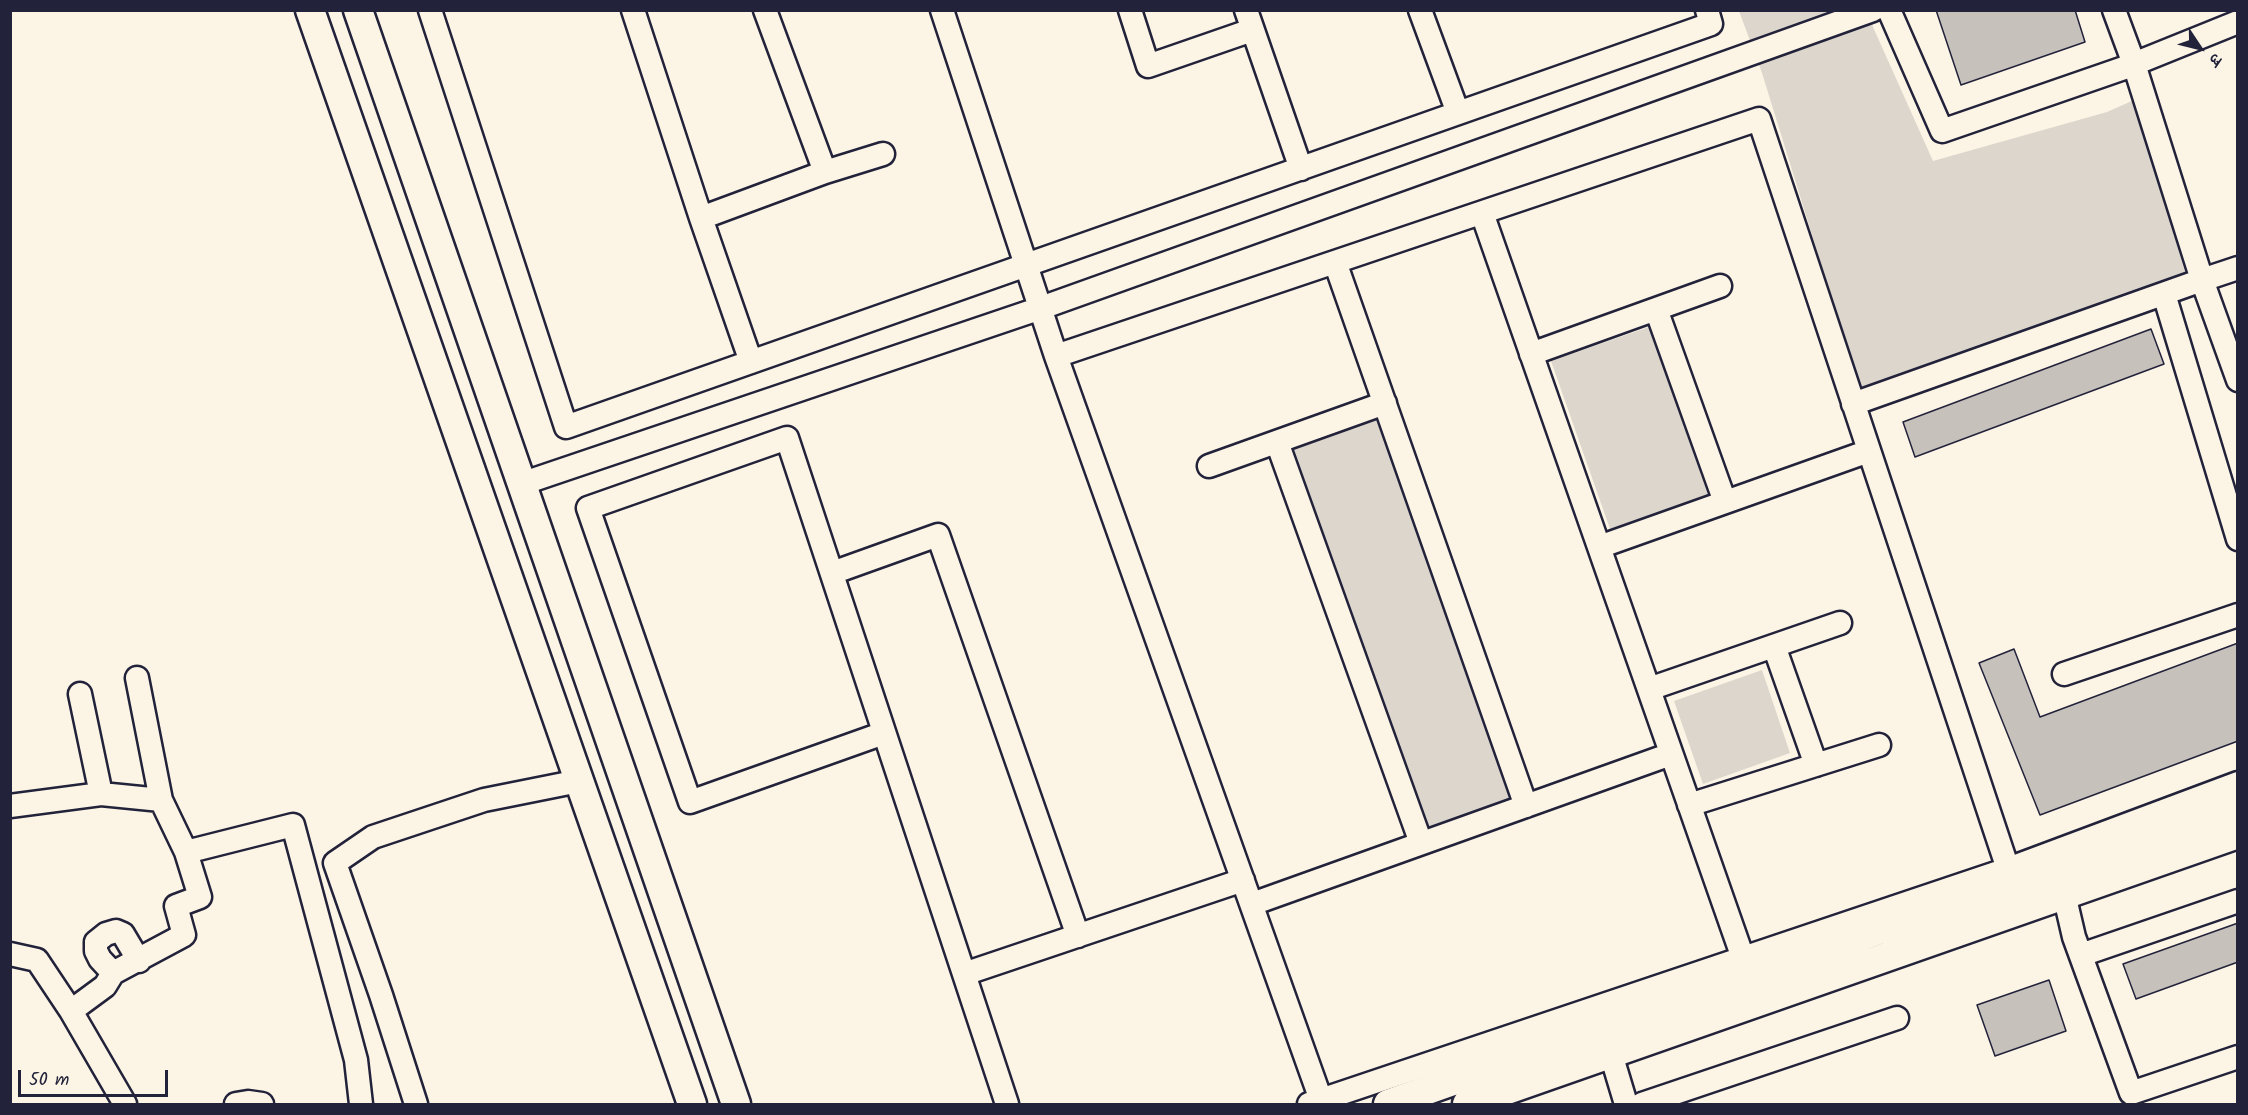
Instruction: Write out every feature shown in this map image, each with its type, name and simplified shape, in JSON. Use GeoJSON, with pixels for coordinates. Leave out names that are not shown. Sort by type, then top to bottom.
{"type":"FeatureCollection","features":[{"type":"Feature","properties":{"kind":"street"},"geometry":{"type":"LineString","coordinates":[[310,10],[692,1104]]}},
{"type":"Feature","properties":{"kind":"street"},"geometry":{"type":"LineString","coordinates":[[358,10],[736,1104]]}},
{"type":"Feature","properties":{"kind":"street"},"geometry":{"type":"LineString","coordinates":[[430,10],[566,427],[1712,24],[1707,10]]}},
{"type":"Feature","properties":{"kind":"street"},"geometry":{"type":"LineString","coordinates":[[633,10],[751,362]]}},
{"type":"Feature","properties":{"kind":"street"},"geometry":{"type":"LineString","coordinates":[[765,10],[825,172]]}},
{"type":"Feature","properties":{"kind":"street"},"geometry":{"type":"LineString","coordinates":[[942,10],[1056,356],[1252,904],[1315,1102],[2008,869],[2238,783]]}},
{"type":"Feature","properties":{"kind":"street"},"geometry":{"type":"LineString","coordinates":[[1130,10],[1148,66],[1249,20],[1301,169]]}},
{"type":"Feature","properties":{"kind":"street"},"geometry":{"type":"LineString","coordinates":[[1420,10],[1458,113]]}},
{"type":"Feature","properties":{"kind":"street"},"geometry":{"type":"LineString","coordinates":[[521,484],[1041,308],[1873,10]]}},
{"type":"Feature","properties":{"kind":"street"},"geometry":{"type":"LineString","coordinates":[[1889,10],[1942,131],[2134,64],[2238,22]]}},
{"type":"Feature","properties":{"kind":"street"},"geometry":{"type":"LineString","coordinates":[[2114,10],[2134,64],[2202,280],[2238,380]]}},
{"type":"Feature","properties":{"kind":"street"},"geometry":{"type":"LineString","coordinates":[[1056,356],[1759,119],[2008,869]]}},
{"type":"Feature","properties":{"kind":"street"},"geometry":{"type":"LineString","coordinates":[[701,218],[825,172],[884,154]]}},
{"type":"Feature","properties":{"kind":"street"},"geometry":{"type":"LineString","coordinates":[[1482,213],[1743,958]]}},
{"type":"Feature","properties":{"kind":"street"},"geometry":{"type":"LineString","coordinates":[[1335,262],[1526,806]]}},
{"type":"Feature","properties":{"kind":"street"},"geometry":{"type":"LineString","coordinates":[[1853,404],[2238,268]]}},
{"type":"Feature","properties":{"kind":"street"},"geometry":{"type":"LineString","coordinates":[[1531,354],[1720,286]]}},
{"type":"Feature","properties":{"kind":"street"},"geometry":{"type":"LineString","coordinates":[[2164,294],[2238,539]]}},
{"type":"Feature","properties":{"kind":"street"},"geometry":{"type":"LineString","coordinates":[[1656,309],[1725,502]]}},
{"type":"Feature","properties":{"kind":"street"},"geometry":{"type":"LineString","coordinates":[[1209,466],[1385,403]]}},
{"type":"Feature","properties":{"kind":"street"},"geometry":{"type":"LineString","coordinates":[[884,733],[690,802],[588,508],[787,438],[1007,1104]]}},
{"type":"Feature","properties":{"kind":"street"},"geometry":{"type":"LineString","coordinates":[[1277,442],[1421,843]]}},
{"type":"Feature","properties":{"kind":"street"},"geometry":{"type":"LineString","coordinates":[[1599,547],[1869,451]]}},
{"type":"Feature","properties":{"kind":"street"},"geometry":{"type":"LineString","coordinates":[[832,573],[938,536],[1078,936]]}},
{"type":"Feature","properties":{"kind":"street"},"geometry":{"type":"LineString","coordinates":[[2064,674],[2238,615]]}},
{"type":"Feature","properties":{"kind":"street"},"geometry":{"type":"LineString","coordinates":[[1649,689],[1840,623]]}},
{"type":"Feature","properties":{"kind":"street"},"geometry":{"type":"LineString","coordinates":[[1774,646],[1816,765]]}},
{"type":"Feature","properties":{"kind":"street"},"geometry":{"type":"LineString","coordinates":[[70,1011],[105,986],[113,973],[184,935],[176,906],[200,897],[186,852],[161,800],[137,678]]}},
{"type":"Feature","properties":{"kind":"street"},"geometry":{"type":"LineString","coordinates":[[80,694],[100,794]]}},
{"type":"Feature","properties":{"kind":"street"},"geometry":{"type":"LineString","coordinates":[[1689,805],[1879,745]]}},
{"type":"Feature","properties":{"kind":"street"},"geometry":{"type":"LineString","coordinates":[[1252,904],[1671,754]]}},
{"type":"Feature","properties":{"kind":"street"},"geometry":{"type":"LineString","coordinates":[[335,863],[373,837],[484,800],[579,781]]}},
{"type":"Feature","properties":{"kind":"street"},"geometry":{"type":"LineString","coordinates":[[10,806],[100,794],[161,800]]}},
{"type":"Feature","properties":{"kind":"street"},"geometry":{"type":"LineString","coordinates":[[1388,1104],[2238,806]]}},
{"type":"Feature","properties":{"kind":"street"},"geometry":{"type":"LineString","coordinates":[[186,852],[293,825],[356,1060],[362,1104]]}},
{"type":"Feature","properties":{"kind":"street"},"geometry":{"type":"LineString","coordinates":[[1467,1104],[2238,834]]}},
{"type":"Feature","properties":{"kind":"street"},"geometry":{"type":"LineString","coordinates":[[302,859],[322,858],[335,863],[416,1104]]}},
{"type":"Feature","properties":{"kind":"street"},"geometry":{"type":"LineString","coordinates":[[964,974],[1243,880]]}},
{"type":"Feature","properties":{"kind":"street"},"geometry":{"type":"LineString","coordinates":[[2064,894],[2081,955],[2131,1093],[2238,1057]]}},
{"type":"Feature","properties":{"kind":"street"},"geometry":{"type":"LineString","coordinates":[[2081,955],[2238,901]]}},
{"type":"Feature","properties":{"kind":"street"},"geometry":{"type":"LineString","coordinates":[[113,973],[96,951],[96,942],[106,934],[116,931],[123,934],[139,961]]}},
{"type":"Feature","properties":{"kind":"street"},"geometry":{"type":"LineString","coordinates":[[10,954],[37,960],[125,1104]]}},
{"type":"Feature","properties":{"kind":"street"},"geometry":{"type":"LineString","coordinates":[[1642,1104],[1897,1018]]}},
{"type":"Feature","properties":{"kind":"street"},"geometry":{"type":"LineString","coordinates":[[1611,1054],[1626,1104]]}},
{"type":"Feature","properties":{"kind":"street"},"geometry":{"type":"LineString","coordinates":[[236,1104],[248,1102],[262,1104]]}},
{"type":"Feature","properties":{"kind":"shaded area"},"geometry":{"type":"Polygon","coordinates":[[[1739,11],[1870,11],[1873,27],[1933,161],[2107,112],[2134,100],[2187,279],[1864,403],[1762,73],[1739,11]]]}},
{"type":"Feature","properties":{"kind":"shaded area"},"geometry":{"type":"Polygon","coordinates":[[[1649,327],[1708,495],[1610,529],[1551,361],[1649,327]]]}},
{"type":"Feature","properties":{"kind":"shaded area"},"geometry":{"type":"Polygon","coordinates":[[[1378,417],[1513,798],[1427,828],[1292,448],[1378,417]]]}},
{"type":"Feature","properties":{"kind":"shaded area"},"geometry":{"type":"Polygon","coordinates":[[[1762,670],[1790,753],[1703,784],[1674,701],[1762,670]]]}},
{"type":"Feature","properties":{"kind":"building"},"geometry":{"type":"Polygon","coordinates":[[[1936,10],[2075,10],[2085,42],[1961,85],[1936,10]]]}},
{"type":"Feature","properties":{"kind":"building"},"geometry":{"type":"Polygon","coordinates":[[[2151,329],[2164,364],[1915,457],[1903,422],[2151,329]]]}},
{"type":"Feature","properties":{"kind":"building"},"geometry":{"type":"Polygon","coordinates":[[[2238,643],[2238,741],[2040,815],[1979,663],[2014,649],[2040,717],[2238,643]]]}},
{"type":"Feature","properties":{"kind":"building"},"geometry":{"type":"Polygon","coordinates":[[[2238,923],[2238,962],[2136,999],[2123,964],[2238,923]]]}},
{"type":"Feature","properties":{"kind":"building"},"geometry":{"type":"Polygon","coordinates":[[[2049,980],[2066,1031],[1995,1056],[1977,1005],[2049,980]]]}}]}
